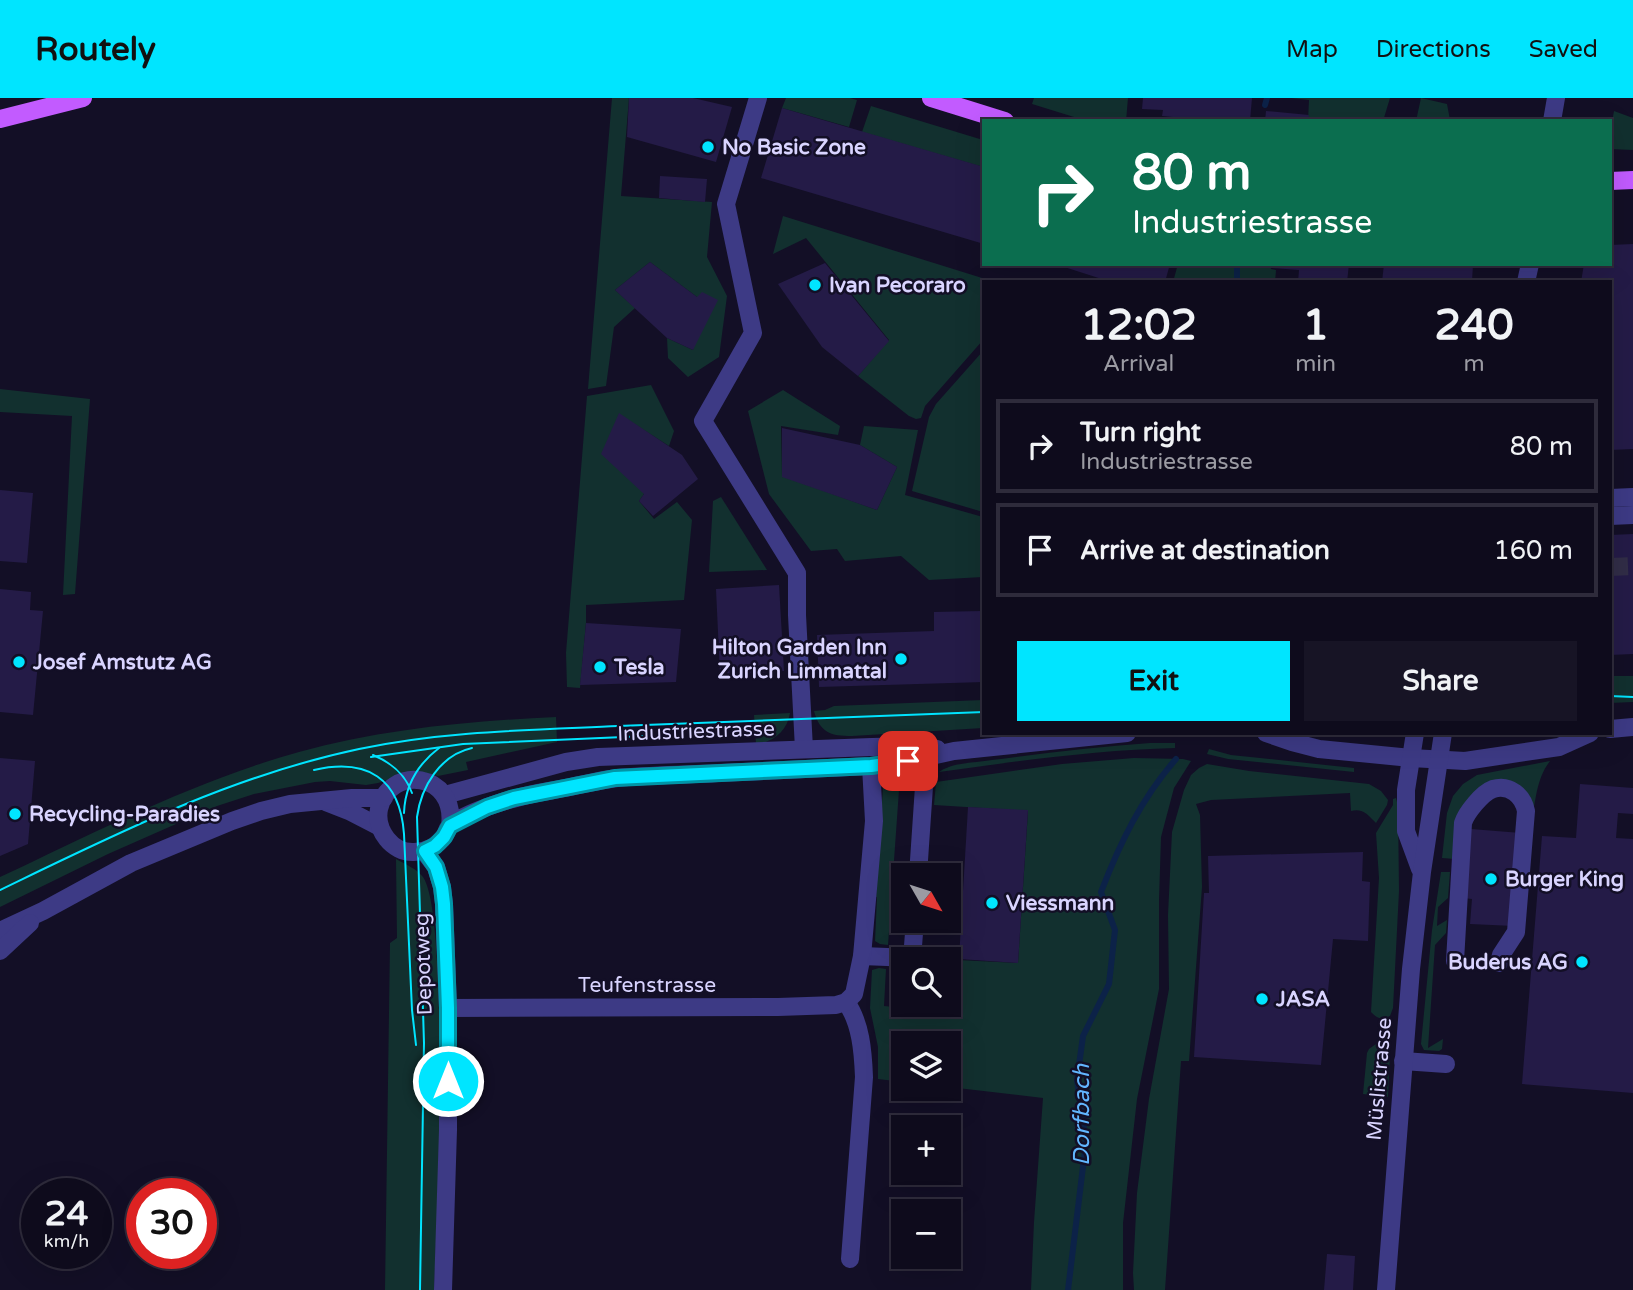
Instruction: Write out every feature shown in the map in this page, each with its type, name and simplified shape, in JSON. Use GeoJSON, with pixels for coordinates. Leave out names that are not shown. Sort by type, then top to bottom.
{"type":"FeatureCollection","features":[{"type":"Feature","properties":{"kind":"main road"},"geometry":{"type":"LineString","coordinates":[[0,119],[83,98]]}},
{"type":"Feature","properties":{"kind":"main road"},"geometry":{"type":"LineString","coordinates":[[931,98],[998,119]]}},
{"type":"Feature","properties":{"kind":"main road"},"geometry":{"type":"LineString","coordinates":[[1612,181],[1633,180]]}},
{"type":"Feature","properties":{"kind":"street"},"geometry":{"type":"LineString","coordinates":[[758,98],[726,204],[753,334],[703,421],[797,573],[804,748]]}},
{"type":"Feature","properties":{"kind":"street"},"geometry":{"type":"LineString","coordinates":[[1552,119],[1556,98]]}},
{"type":"Feature","properties":{"kind":"street"},"geometry":{"type":"LineString","coordinates":[[1612,498],[1633,496]]}},
{"type":"Feature","properties":{"kind":"street"},"geometry":{"type":"LineString","coordinates":[[1612,516],[1633,515]]}},
{"type":"Feature","properties":{"kind":"street"},"geometry":{"type":"LineString","coordinates":[[1612,729],[1633,727]]}},
{"type":"Feature","properties":{"kind":"street","name":"Industriestrasse"},"geometry":{"type":"LineString","coordinates":[[425,851],[444,837],[450,826],[487,807],[514,798],[615,778],[871,766],[954,751],[1108,735]]}},
{"type":"Feature","properties":{"kind":"street"},"geometry":{"type":"LineString","coordinates":[[1271,735],[1319,749],[1465,761],[1559,747],[1586,735]]}},
{"type":"Feature","properties":{"kind":"street","name":"Müslistrasse"},"geometry":{"type":"LineString","coordinates":[[1415,735],[1406,790],[1406,831],[1422,872]]}},
{"type":"Feature","properties":{"kind":"street","name":"Müslistrasse"},"geometry":{"type":"LineString","coordinates":[[1386,1290],[1403,1062],[1422,872],[1443,735]]}},
{"type":"Feature","properties":{"kind":"street","name":"Industriestrasse"},"geometry":{"type":"LineString","coordinates":[[445,795],[566,762],[598,757],[909,746],[954,751]]}},
{"type":"Feature","properties":{"kind":"street"},"geometry":{"type":"LineString","coordinates":[[919,863],[926,757]]}},
{"type":"Feature","properties":{"kind":"street"},"geometry":{"type":"LineString","coordinates":[[850,1259],[864,1077],[860,1036],[848,1001],[854,994],[862,956],[874,821],[871,766]]}},
{"type":"Feature","properties":{"kind":"street"},"geometry":{"type":"LineString","coordinates":[[425,851],[405,852],[387,840],[380,827],[379,808],[391,789],[411,779],[428,782],[438,788],[449,805],[450,826]]}},
{"type":"Feature","properties":{"kind":"street"},"geometry":{"type":"LineString","coordinates":[[1455,961],[1463,823],[1465,816],[1483,796],[1490,790],[1502,789],[1519,795],[1526,811],[1516,932],[1499,962]]}},
{"type":"Feature","properties":{"kind":"street"},"geometry":{"type":"LineString","coordinates":[[0,931],[131,863],[232,821],[290,804],[384,797]]}},
{"type":"Feature","properties":{"kind":"street"},"geometry":{"type":"LineString","coordinates":[[323,801],[380,827]]}},
{"type":"Feature","properties":{"kind":"street","name":"Depotweg"},"geometry":{"type":"LineString","coordinates":[[425,851],[436,867],[442,887],[448,1008],[448,1130],[443,1290]]}},
{"type":"Feature","properties":{"kind":"street"},"geometry":{"type":"LineString","coordinates":[[0,951],[43,911]]}},
{"type":"Feature","properties":{"kind":"street"},"geometry":{"type":"LineString","coordinates":[[862,956],[891,958]]}},
{"type":"Feature","properties":{"kind":"street","name":"Teufenstrasse"},"geometry":{"type":"LineString","coordinates":[[448,1008],[778,1007],[836,1005],[848,1001]]}},
{"type":"Feature","properties":{"kind":"street"},"geometry":{"type":"LineString","coordinates":[[1403,1062],[1446,1064]]}},
{"type":"Feature","properties":{"kind":"green space"},"geometry":{"type":"Polygon","coordinates":[[[612,98],[629,98],[621,196],[712,202],[707,257],[727,296],[719,357],[688,377],[668,358],[667,338],[693,350],[697,297],[650,262],[615,290],[635,308],[614,327],[606,386],[588,389],[612,98]]]}},
{"type":"Feature","properties":{"kind":"green space"},"geometry":{"type":"Polygon","coordinates":[[[786,98],[857,100],[849,127],[782,108],[786,98]]]}},
{"type":"Feature","properties":{"kind":"green space"},"geometry":{"type":"Polygon","coordinates":[[[1034,98],[1128,98],[1126,119],[1081,119],[1032,104],[1034,98]]]}},
{"type":"Feature","properties":{"kind":"green space"},"geometry":{"type":"Polygon","coordinates":[[[1291,98],[1390,98],[1384,119],[1308,119],[1309,100],[1291,98]]]}},
{"type":"Feature","properties":{"kind":"green space"},"geometry":{"type":"Polygon","coordinates":[[[1421,98],[1447,104],[1450,119],[1416,119],[1421,98]]]}},
{"type":"Feature","properties":{"kind":"green space"},"geometry":{"type":"Polygon","coordinates":[[[871,106],[982,140],[982,167],[862,132],[871,106]]]}},
{"type":"Feature","properties":{"kind":"green space"},"geometry":{"type":"Polygon","coordinates":[[[1614,111],[1633,118],[1633,150],[1612,149],[1614,111]]]}},
{"type":"Feature","properties":{"kind":"green space"},"geometry":{"type":"Polygon","coordinates":[[[783,216],[989,280],[982,280],[982,341],[925,406],[921,418],[916,419],[858,376],[889,340],[806,238],[773,254],[783,216]]]}},
{"type":"Feature","properties":{"kind":"green space"},"geometry":{"type":"Polygon","coordinates":[[[1177,266],[1270,266],[1276,270],[1275,280],[1174,280],[1177,266]]]}},
{"type":"Feature","properties":{"kind":"green space"},"geometry":{"type":"Polygon","coordinates":[[[982,352],[982,512],[912,491],[929,417],[936,404],[982,352]]]}},
{"type":"Feature","properties":{"kind":"green space"},"geometry":{"type":"Polygon","coordinates":[[[651,385],[674,431],[669,446],[619,414],[644,494],[639,501],[654,519],[677,502],[692,520],[684,600],[586,605],[580,688],[567,687],[566,653],[587,396],[651,385]]]}},
{"type":"Feature","properties":{"kind":"green space"},"geometry":{"type":"Polygon","coordinates":[[[0,389],[90,399],[75,594],[63,595],[72,416],[0,412],[0,389]]]}},
{"type":"Feature","properties":{"kind":"green space"},"geometry":{"type":"Polygon","coordinates":[[[783,390],[840,426],[838,435],[781,426],[782,476],[877,510],[897,467],[860,445],[864,426],[918,430],[905,495],[982,517],[982,577],[929,580],[901,556],[845,561],[837,549],[811,551],[769,494],[748,411],[783,390]]]}},
{"type":"Feature","properties":{"kind":"green space"},"geometry":{"type":"Polygon","coordinates":[[[721,497],[767,570],[709,572],[713,501],[721,497]]]}},
{"type":"Feature","properties":{"kind":"green space"},"geometry":{"type":"Polygon","coordinates":[[[1612,676],[1633,676],[1633,702],[1612,703],[1612,676]]]}},
{"type":"Feature","properties":{"kind":"green space"},"geometry":{"type":"Polygon","coordinates":[[[982,700],[982,728],[838,735],[823,729],[814,711],[834,706],[982,700]]]}},
{"type":"Feature","properties":{"kind":"green space"},"geometry":{"type":"Polygon","coordinates":[[[790,713],[779,734],[756,744],[754,715],[790,713]]]}},
{"type":"Feature","properties":{"kind":"green space"},"geometry":{"type":"Polygon","coordinates":[[[556,717],[557,742],[466,762],[468,770],[438,776],[411,772],[366,785],[315,782],[254,794],[217,806],[108,854],[0,907],[0,877],[147,808],[260,764],[362,737],[459,724],[556,717]]]}},
{"type":"Feature","properties":{"kind":"green space"},"geometry":{"type":"Polygon","coordinates":[[[1150,743],[1175,743],[1175,748],[1086,754],[939,772],[964,763],[1150,743]]]}},
{"type":"Feature","properties":{"kind":"green space"},"geometry":{"type":"Polygon","coordinates":[[[1209,749],[1231,755],[1354,768],[1354,772],[1228,759],[1207,754],[1209,749]]]}},
{"type":"Feature","properties":{"kind":"green space"},"geometry":{"type":"Polygon","coordinates":[[[1134,758],[1191,761],[1174,788],[1161,837],[1159,989],[1137,1099],[1123,1223],[1123,1290],[1031,1290],[1043,1098],[961,1088],[961,1031],[891,1031],[891,1081],[878,1079],[878,1047],[870,1008],[872,970],[879,968],[886,969],[884,1006],[891,1007],[891,1017],[961,1017],[961,961],[1018,963],[1028,811],[934,805],[936,782],[1062,764],[1134,758]]]}},
{"type":"Feature","properties":{"kind":"green space"},"geometry":{"type":"Polygon","coordinates":[[[1550,761],[1539,783],[1531,823],[1530,808],[1488,785],[1455,859],[1442,858],[1447,813],[1453,796],[1463,784],[1477,775],[1550,761]]]}},
{"type":"Feature","properties":{"kind":"green space"},"geometry":{"type":"Polygon","coordinates":[[[1207,764],[1369,784],[1381,791],[1388,800],[1376,823],[1362,811],[1351,811],[1350,793],[1211,800],[1196,804],[1200,815],[1202,887],[1189,1061],[1181,1061],[1165,1290],[1134,1290],[1137,1193],[1149,1099],[1169,989],[1168,915],[1172,832],[1191,775],[1207,764]]]}},
{"type":"Feature","properties":{"kind":"green space"},"geometry":{"type":"Polygon","coordinates":[[[915,784],[915,789],[899,790],[894,863],[891,863],[888,945],[875,941],[883,786],[915,784]]]}},
{"type":"Feature","properties":{"kind":"green space"},"geometry":{"type":"Polygon","coordinates":[[[1396,798],[1399,891],[1393,1008],[1390,1016],[1382,1018],[1371,1012],[1379,878],[1376,833],[1393,805],[1393,799],[1396,798]]]}},
{"type":"Feature","properties":{"kind":"green space"},"geometry":{"type":"Polygon","coordinates":[[[396,859],[423,877],[432,905],[435,930],[440,1084],[434,1290],[385,1290],[390,943],[397,938],[396,859]]]}},
{"type":"Feature","properties":{"kind":"green space"},"geometry":{"type":"Polygon","coordinates":[[[1441,872],[1450,872],[1448,898],[1438,907],[1437,926],[1447,920],[1446,933],[1435,945],[1428,1048],[1443,1039],[1442,1049],[1439,1051],[1424,1050],[1421,1044],[1432,930],[1441,872]]]}},
{"type":"Feature","properties":{"kind":"green space"},"geometry":{"type":"Polygon","coordinates":[[[1376,1044],[1385,1047],[1390,1054],[1388,1097],[1363,1094],[1367,1053],[1376,1044]]]}},
{"type":"Feature","properties":{"kind":"building"},"geometry":{"type":"Polygon","coordinates":[[[629,98],[693,98],[732,107],[716,162],[627,137],[629,98]]]}},
{"type":"Feature","properties":{"kind":"building"},"geometry":{"type":"Polygon","coordinates":[[[1143,98],[1252,98],[1250,119],[1194,119],[1162,116],[1163,110],[1142,109],[1143,98]]]}},
{"type":"Feature","properties":{"kind":"building"},"geometry":{"type":"Polygon","coordinates":[[[782,108],[982,166],[982,243],[761,178],[782,108]]]}},
{"type":"Feature","properties":{"kind":"building"},"geometry":{"type":"Polygon","coordinates":[[[1266,111],[1309,115],[1308,119],[1265,119],[1266,111]]]}},
{"type":"Feature","properties":{"kind":"building"},"geometry":{"type":"Polygon","coordinates":[[[660,176],[707,179],[705,202],[659,198],[660,176]]]}},
{"type":"Feature","properties":{"kind":"building"},"geometry":{"type":"Polygon","coordinates":[[[1633,244],[1633,449],[1612,450],[1612,280],[1581,280],[1584,266],[1612,266],[1612,245],[1633,244]]]}},
{"type":"Feature","properties":{"kind":"building"},"geometry":{"type":"Polygon","coordinates":[[[650,262],[697,297],[702,292],[718,300],[693,350],[667,338],[615,290],[650,262]]]}},
{"type":"Feature","properties":{"kind":"building"},"geometry":{"type":"Polygon","coordinates":[[[825,263],[889,341],[858,376],[822,347],[778,284],[825,263]]]}},
{"type":"Feature","properties":{"kind":"building"},"geometry":{"type":"Polygon","coordinates":[[[1061,266],[1169,266],[1166,280],[1105,280],[1061,266]]]}},
{"type":"Feature","properties":{"kind":"building"},"geometry":{"type":"Polygon","coordinates":[[[1349,266],[1347,280],[1298,280],[1299,270],[1272,268],[1349,266]]]}},
{"type":"Feature","properties":{"kind":"building"},"geometry":{"type":"Polygon","coordinates":[[[1384,266],[1473,266],[1472,280],[1382,280],[1384,266]]]}},
{"type":"Feature","properties":{"kind":"building"},"geometry":{"type":"Polygon","coordinates":[[[619,413],[682,455],[698,479],[653,516],[639,501],[644,494],[601,454],[619,413]]]}},
{"type":"Feature","properties":{"kind":"building"},"geometry":{"type":"Polygon","coordinates":[[[782,428],[860,445],[897,467],[877,510],[782,477],[782,428]]]}},
{"type":"Feature","properties":{"kind":"building"},"geometry":{"type":"Polygon","coordinates":[[[0,490],[33,493],[27,563],[0,561],[0,490]]]}},
{"type":"Feature","properties":{"kind":"building"},"geometry":{"type":"Polygon","coordinates":[[[1633,534],[1633,654],[1612,655],[1612,535],[1633,534]]]}},
{"type":"Feature","properties":{"kind":"building"},"geometry":{"type":"Polygon","coordinates":[[[779,585],[784,671],[720,675],[716,589],[779,585]]]}},
{"type":"Feature","properties":{"kind":"building","name":"Josef Amstutz AG"},"geometry":{"type":"Polygon","coordinates":[[[0,589],[31,592],[30,610],[43,611],[33,715],[0,712],[0,589]]]}},
{"type":"Feature","properties":{"kind":"building","name":"Hilton Garden Inn Zurich Limmattal"},"geometry":{"type":"Polygon","coordinates":[[[982,611],[982,682],[819,687],[817,635],[934,631],[934,612],[982,611]]]}},
{"type":"Feature","properties":{"kind":"building"},"geometry":{"type":"Polygon","coordinates":[[[586,623],[681,629],[676,682],[580,685],[586,623]]]}},
{"type":"Feature","properties":{"kind":"building","name":"Recycling-Paradies"},"geometry":{"type":"Polygon","coordinates":[[[0,758],[35,761],[28,844],[0,856],[0,758]]]}},
{"type":"Feature","properties":{"kind":"building","name":"Buderus AG"},"geometry":{"type":"Polygon","coordinates":[[[1580,784],[1633,788],[1633,814],[1618,813],[1616,838],[1633,839],[1633,1093],[1522,1084],[1542,836],[1576,838],[1580,784]]]}},
{"type":"Feature","properties":{"kind":"building","name":"Viessmann"},"geometry":{"type":"Polygon","coordinates":[[[968,807],[1028,810],[1018,963],[961,959],[968,807]]]}},
{"type":"Feature","properties":{"kind":"building","name":"Burger King"},"geometry":{"type":"Polygon","coordinates":[[[1471,829],[1521,833],[1514,926],[1470,924],[1472,899],[1463,898],[1471,829]]]}},
{"type":"Feature","properties":{"kind":"building","name":"JASA"},"geometry":{"type":"Polygon","coordinates":[[[1363,852],[1362,881],[1370,882],[1368,941],[1333,939],[1321,1065],[1194,1057],[1204,893],[1209,893],[1208,856],[1363,852]]]}},
{"type":"Feature","properties":{"kind":"building"},"geometry":{"type":"Polygon","coordinates":[[[1327,1254],[1355,1256],[1353,1290],[1324,1290],[1327,1254]]]}},
{"type":"Feature","properties":{"kind":"waterway","name":"Dorfbach"},"geometry":{"type":"LineString","coordinates":[[1265,105],[1267,98]]}},
{"type":"Feature","properties":{"kind":"waterway","name":"Dorfbach"},"geometry":{"type":"LineString","coordinates":[[1237,266],[1237,280]]}},
{"type":"Feature","properties":{"kind":"waterway","name":"Dorfbach"},"geometry":{"type":"LineString","coordinates":[[1068,1290],[1086,1142],[1077,1080],[1083,1036],[1109,984],[1115,930],[1101,892],[1132,822],[1176,759]]}},
{"type":"Feature","properties":{"kind":"tunnel"},"geometry":{"type":"LineString","coordinates":[[1612,567],[1633,566]]}},
{"type":"Feature","properties":{"kind":"tram line"},"geometry":{"type":"LineString","coordinates":[[1612,696],[1633,697]]}},
{"type":"Feature","properties":{"kind":"tram line"},"geometry":{"type":"LineString","coordinates":[[0,890],[132,827],[220,790],[312,760],[391,743],[520,730],[982,712]]}},
{"type":"Feature","properties":{"kind":"tram line"},"geometry":{"type":"LineString","coordinates":[[371,757],[463,744],[647,736]]}},
{"type":"Feature","properties":{"kind":"tram line"},"geometry":{"type":"LineString","coordinates":[[404,813],[414,776],[439,748]]}},
{"type":"Feature","properties":{"kind":"tram line"},"geometry":{"type":"LineString","coordinates":[[420,1290],[424,1043],[417,817],[423,795],[434,774],[450,758],[472,748]]}},
{"type":"Feature","properties":{"kind":"tram line"},"geometry":{"type":"LineString","coordinates":[[373,755],[397,770],[412,793]]}},
{"type":"Feature","properties":{"kind":"tram line"},"geometry":{"type":"LineString","coordinates":[[314,770],[333,767],[365,770],[388,786],[396,799],[404,834],[416,1045]]}},
{"type":"Feature","properties":{"kind":"place","name":"No Basic Zone"},"geometry":{"type":"Point","coordinates":[708,147]}},
{"type":"Feature","properties":{"kind":"place","name":"Ivan Pecoraro"},"geometry":{"type":"Point","coordinates":[815,285]}},
{"type":"Feature","properties":{"kind":"place","name":"Hilton Garden Inn Zurich Limmattal"},"geometry":{"type":"Point","coordinates":[901,659]}},
{"type":"Feature","properties":{"kind":"place","name":"Josef Amstutz AG"},"geometry":{"type":"Point","coordinates":[19,662]}},
{"type":"Feature","properties":{"kind":"place","name":"Tesla"},"geometry":{"type":"Point","coordinates":[600,667]}},
{"type":"Feature","properties":{"kind":"place","name":"Recycling-Paradies"},"geometry":{"type":"Point","coordinates":[15,814]}},
{"type":"Feature","properties":{"kind":"place","name":"Burger King"},"geometry":{"type":"Point","coordinates":[1491,879]}},
{"type":"Feature","properties":{"kind":"place","name":"Viessmann"},"geometry":{"type":"Point","coordinates":[992,903]}},
{"type":"Feature","properties":{"kind":"place","name":"Buderus AG"},"geometry":{"type":"Point","coordinates":[1582,962]}},
{"type":"Feature","properties":{"kind":"place","name":"JASA"},"geometry":{"type":"Point","coordinates":[1262,999]}},
{"type":"Feature","properties":{"kind":"route"},"geometry":{"type":"LineString","coordinates":[[448,1081],[444,904],[436,867],[425,851],[435,846],[450,826],[487,807],[514,798],[615,778],[871,766],[908,761]]}}]}
